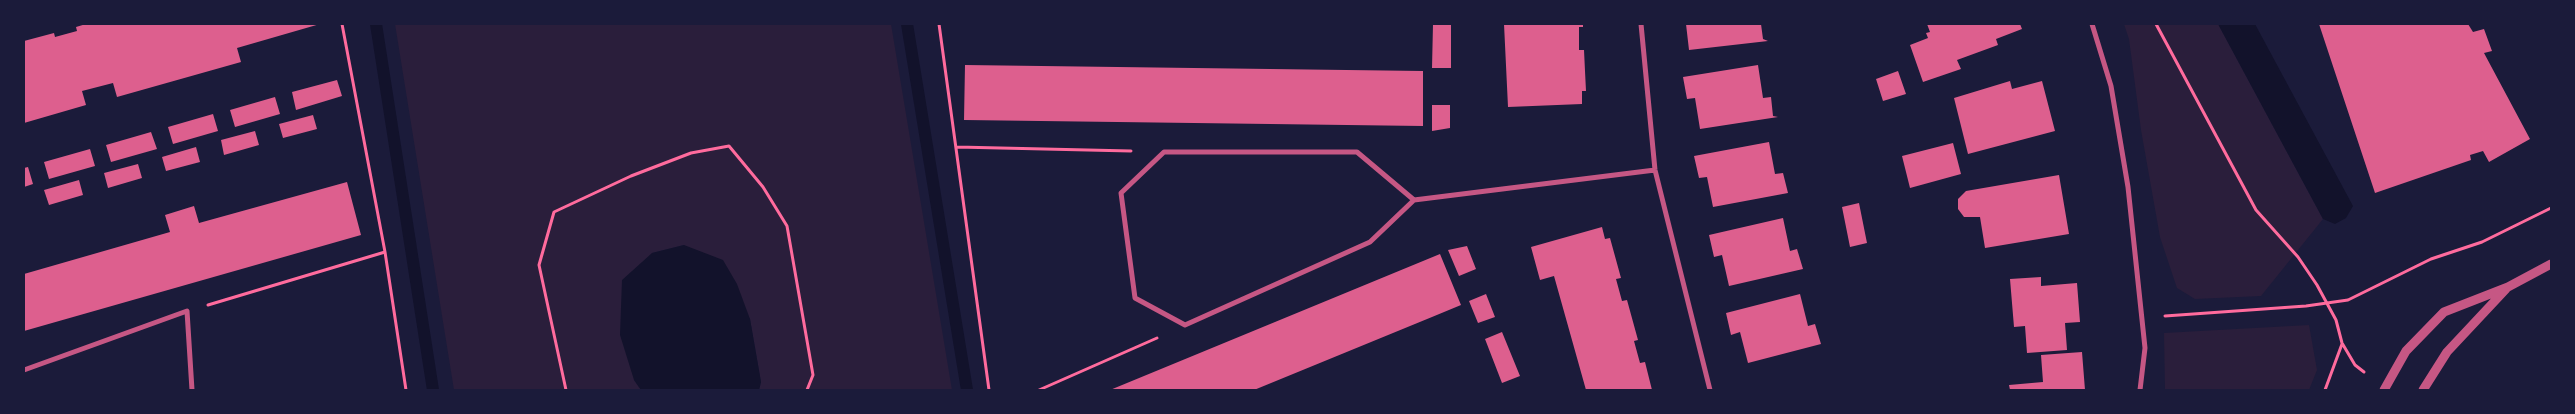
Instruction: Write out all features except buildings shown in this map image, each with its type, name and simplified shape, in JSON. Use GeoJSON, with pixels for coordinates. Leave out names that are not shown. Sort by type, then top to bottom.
{"type":"FeatureCollection","features":[{"type":"Feature","properties":{"kind":"street"},"geometry":{"type":"LineString","coordinates":[[1641,24],[1655,170],[1710,390]]}},
{"type":"Feature","properties":{"kind":"street"},"geometry":{"type":"LineString","coordinates":[[2092,24],[2112,86],[2128,187],[2145,348],[2140,390]]}},
{"type":"Feature","properties":{"kind":"street"},"geometry":{"type":"LineString","coordinates":[[1414,200],[1357,152],[1164,152],[1122,193],[1135,298],[1185,325],[1370,242],[1414,200],[1655,170]]}},
{"type":"Feature","properties":{"kind":"street"},"geometry":{"type":"LineString","coordinates":[[2385,387],[2406,351],[2444,312],[2508,287],[2551,264]]}},
{"type":"Feature","properties":{"kind":"street"},"geometry":{"type":"LineString","coordinates":[[2423,390],[2452,346],[2508,287]]}},
{"type":"Feature","properties":{"kind":"street"},"geometry":{"type":"LineString","coordinates":[[24,370],[187,311],[192,390]]}},
{"type":"Feature","properties":{"kind":"path"},"geometry":{"type":"LineString","coordinates":[[342,24],[385,252],[406,390]]}},
{"type":"Feature","properties":{"kind":"path"},"geometry":{"type":"LineString","coordinates":[[939,24],[989,390]]}},
{"type":"Feature","properties":{"kind":"path"},"geometry":{"type":"LineString","coordinates":[[2156,24],[2256,210],[2298,257],[2336,320],[2342,343],[2355,365],[2385,387]]}},
{"type":"Feature","properties":{"kind":"path"},"geometry":{"type":"LineString","coordinates":[[566,390],[539,265],[554,212],[691,153],[729,146],[763,187],[787,226],[813,375],[807,390]]}},
{"type":"Feature","properties":{"kind":"path"},"geometry":{"type":"LineString","coordinates":[[957,147],[1164,152]]}},
{"type":"Feature","properties":{"kind":"path"},"geometry":{"type":"LineString","coordinates":[[2142,317],[2348,300],[2431,259],[2507,232],[2551,208]]}},
{"type":"Feature","properties":{"kind":"path"},"geometry":{"type":"LineString","coordinates":[[187,311],[385,252]]}},
{"type":"Feature","properties":{"kind":"path"},"geometry":{"type":"LineString","coordinates":[[1039,390],[1185,325]]}},
{"type":"Feature","properties":{"kind":"path"},"geometry":{"type":"LineString","coordinates":[[2325,390],[2342,343]]}},
{"type":"Feature","properties":{"kind":"shaded area"},"geometry":{"type":"Polygon","coordinates":[[[395,24],[891,24],[952,390],[759,390],[761,382],[750,319],[684,245],[652,253],[634,380],[641,390],[454,390],[395,24]]]}},
{"type":"Feature","properties":{"kind":"shaded area"},"geometry":{"type":"Polygon","coordinates":[[[2124,24],[2218,24],[2323,219],[2261,296],[2195,299],[2177,288],[2160,237],[2141,130],[2129,39],[2124,24]]]}},
{"type":"Feature","properties":{"kind":"shaded area"},"geometry":{"type":"Polygon","coordinates":[[[2218,24],[2255,24],[2353,206],[2346,218],[2335,224],[2323,219],[2218,24]]]}},
{"type":"Feature","properties":{"kind":"shaded area"},"geometry":{"type":"Polygon","coordinates":[[[684,245],[723,260],[737,284],[750,319],[761,382],[759,390],[641,390],[634,380],[620,335],[622,280],[652,253],[684,245]]]}},
{"type":"Feature","properties":{"kind":"shaded area"},"geometry":{"type":"Polygon","coordinates":[[[2309,325],[2317,370],[2309,390],[2165,390],[2164,333],[2309,325]]]}},
{"type":"Feature","properties":{"kind":"waterway"},"geometry":{"type":"LineString","coordinates":[[376,24],[433,390]]}},
{"type":"Feature","properties":{"kind":"waterway"},"geometry":{"type":"LineString","coordinates":[[907,24],[967,390]]}}]}
